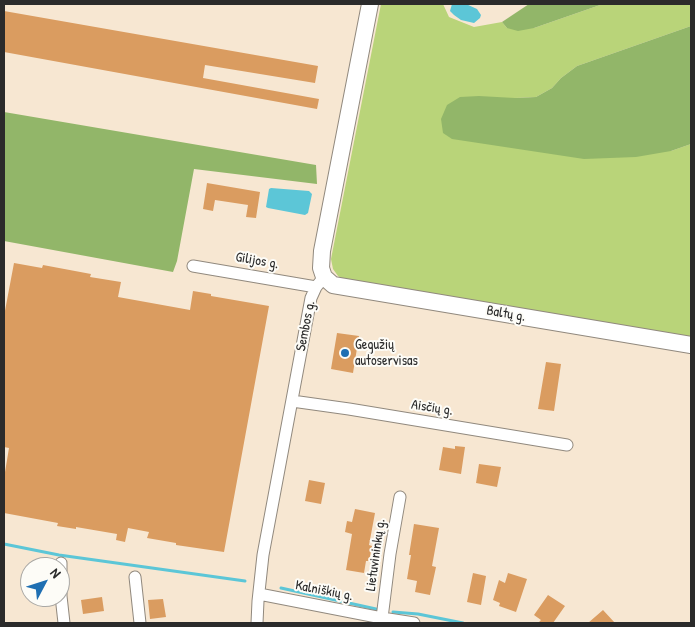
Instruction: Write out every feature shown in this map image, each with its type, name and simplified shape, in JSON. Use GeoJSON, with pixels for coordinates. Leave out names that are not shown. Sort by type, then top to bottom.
{"type":"FeatureCollection","features":[{"type":"Feature","properties":{"kind":"main road","name":"Sembos g."},"geometry":{"type":"LineString","coordinates":[[320,282],[320,261],[370,4]]}},
{"type":"Feature","properties":{"kind":"main road","name":"Baltų g."},"geometry":{"type":"LineString","coordinates":[[320,282],[691,345]]}},
{"type":"Feature","properties":{"kind":"street","name":"Gilijos g."},"geometry":{"type":"LineString","coordinates":[[193,266],[320,282]]}},
{"type":"Feature","properties":{"kind":"street","name":"Sembos g."},"geometry":{"type":"LineString","coordinates":[[257,623],[263,555],[311,298],[320,282]]}},
{"type":"Feature","properties":{"kind":"street","name":"Aisčių g."},"geometry":{"type":"LineString","coordinates":[[292,401],[566,445]]}},
{"type":"Feature","properties":{"kind":"street","name":"Lietuvininkų g."},"geometry":{"type":"LineString","coordinates":[[383,620],[390,554],[400,497]]}},
{"type":"Feature","properties":{"kind":"street"},"geometry":{"type":"LineString","coordinates":[[134,577],[140,623]]}},
{"type":"Feature","properties":{"kind":"street","name":"Kalniškių g."},"geometry":{"type":"LineString","coordinates":[[259,594],[383,620],[414,623]]}},
{"type":"Feature","properties":{"kind":"street"},"geometry":{"type":"LineString","coordinates":[[62,607],[64,623]]}},
{"type":"Feature","properties":{"kind":"green space"},"geometry":{"type":"Polygon","coordinates":[[[381,4],[443,4],[449,17],[474,27],[502,22],[507,28],[534,28],[603,4],[691,4],[691,26],[577,66],[561,78],[552,88],[536,97],[515,98],[671,151],[691,144],[691,339],[344,280],[338,276],[333,269],[331,259],[381,4]]]}},
{"type":"Feature","properties":{"kind":"green space"},"geometry":{"type":"Polygon","coordinates":[[[529,4],[603,4],[534,28],[518,31],[507,28],[502,22],[529,4]]]}},
{"type":"Feature","properties":{"kind":"green space"},"geometry":{"type":"Polygon","coordinates":[[[691,26],[691,144],[671,151],[636,157],[584,159],[452,139],[443,133],[441,119],[447,105],[460,97],[536,97],[552,88],[561,78],[577,66],[691,26]]]}},
{"type":"Feature","properties":{"kind":"green space"},"geometry":{"type":"Polygon","coordinates":[[[4,112],[316,165],[317,184],[194,169],[177,261],[173,272],[4,241],[4,112]]]}},
{"type":"Feature","properties":{"kind":"water"},"geometry":{"type":"Polygon","coordinates":[[[452,4],[466,4],[477,9],[481,15],[480,18],[474,23],[461,20],[450,11],[452,4]]]}},
{"type":"Feature","properties":{"kind":"water"},"geometry":{"type":"Polygon","coordinates":[[[269,189],[309,191],[312,194],[308,213],[305,215],[266,207],[269,189]]]}},
{"type":"Feature","properties":{"kind":"building"},"geometry":{"type":"Polygon","coordinates":[[[4,11],[318,66],[315,83],[205,65],[203,78],[319,99],[317,109],[4,52],[4,11]]]}},
{"type":"Feature","properties":{"kind":"building"},"geometry":{"type":"Polygon","coordinates":[[[207,183],[260,192],[256,218],[246,217],[248,205],[215,200],[213,211],[203,209],[207,183]]]}},
{"type":"Feature","properties":{"kind":"building"},"geometry":{"type":"Polygon","coordinates":[[[14,263],[42,268],[43,265],[91,274],[90,277],[121,282],[118,297],[190,310],[193,291],[269,306],[224,552],[176,545],[176,543],[147,538],[149,532],[128,528],[125,542],[116,540],[117,534],[76,527],[76,529],[57,526],[58,523],[4,513],[4,478],[9,448],[4,447],[4,316],[14,263]]]}},
{"type":"Feature","properties":{"kind":"building","name":"Gegužių autoservisas"},"geometry":{"type":"Polygon","coordinates":[[[337,333],[359,336],[353,373],[331,369],[337,333]]]}},
{"type":"Feature","properties":{"kind":"building"},"geometry":{"type":"Polygon","coordinates":[[[546,362],[561,364],[554,411],[538,409],[546,362]]]}},
{"type":"Feature","properties":{"kind":"building"},"geometry":{"type":"Polygon","coordinates":[[[455,446],[465,447],[461,474],[439,470],[443,447],[455,449],[455,446]]]}},
{"type":"Feature","properties":{"kind":"building"},"geometry":{"type":"Polygon","coordinates":[[[479,464],[501,467],[497,487],[476,483],[479,464]]]}},
{"type":"Feature","properties":{"kind":"building"},"geometry":{"type":"Polygon","coordinates":[[[309,480],[325,483],[321,504],[305,501],[309,480]]]}},
{"type":"Feature","properties":{"kind":"building"},"geometry":{"type":"Polygon","coordinates":[[[355,509],[375,513],[369,545],[372,546],[364,573],[346,570],[352,534],[345,532],[347,521],[352,522],[355,509]]]}},
{"type":"Feature","properties":{"kind":"building"},"geometry":{"type":"Polygon","coordinates":[[[414,524],[439,528],[432,566],[436,567],[430,595],[415,592],[417,581],[407,579],[414,524]]]}},
{"type":"Feature","properties":{"kind":"building"},"geometry":{"type":"Polygon","coordinates":[[[473,573],[486,576],[481,605],[467,602],[473,573]]]}},
{"type":"Feature","properties":{"kind":"building"},"geometry":{"type":"Polygon","coordinates":[[[508,573],[527,579],[516,612],[499,606],[500,603],[493,600],[499,580],[505,583],[508,573]]]}},
{"type":"Feature","properties":{"kind":"building"},"geometry":{"type":"Polygon","coordinates":[[[548,595],[565,606],[553,623],[538,623],[541,620],[534,615],[548,595]]]}},
{"type":"Feature","properties":{"kind":"building"},"geometry":{"type":"Polygon","coordinates":[[[102,597],[104,611],[83,614],[81,600],[102,597]]]}},
{"type":"Feature","properties":{"kind":"building"},"geometry":{"type":"Polygon","coordinates":[[[163,599],[166,617],[150,619],[148,600],[163,599]]]}},
{"type":"Feature","properties":{"kind":"building"},"geometry":{"type":"Polygon","coordinates":[[[603,610],[615,623],[588,623],[603,610]]]}},
{"type":"Feature","properties":{"kind":"waterway"},"geometry":{"type":"LineString","coordinates":[[4,544],[59,555],[245,581]]}},
{"type":"Feature","properties":{"kind":"waterway"},"geometry":{"type":"LineString","coordinates":[[281,588],[376,609]]}},
{"type":"Feature","properties":{"kind":"waterway"},"geometry":{"type":"LineString","coordinates":[[393,612],[418,614],[463,623]]}},
{"type":"Feature","properties":{"kind":"place","name":"Gegužių autoservisas"},"geometry":{"type":"Point","coordinates":[345,353]}}]}
